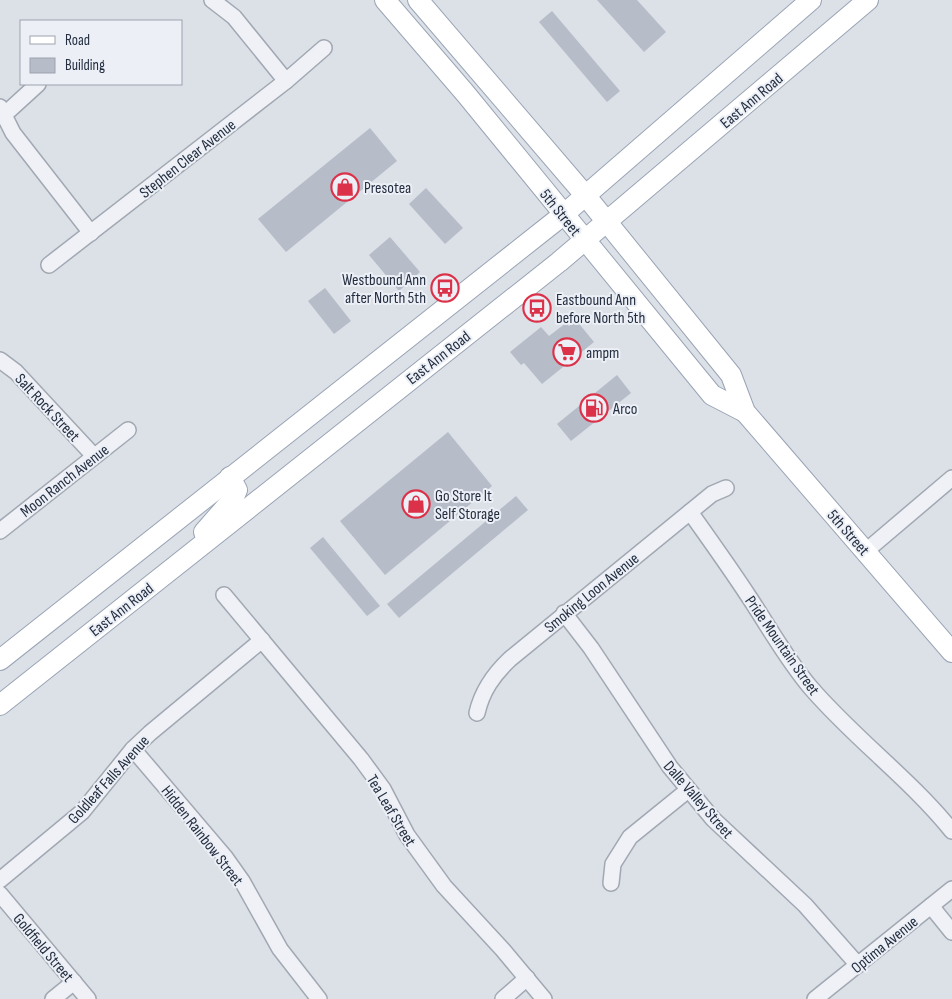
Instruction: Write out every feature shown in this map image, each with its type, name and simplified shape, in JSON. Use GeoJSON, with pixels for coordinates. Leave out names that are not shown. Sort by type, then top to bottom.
{"type":"FeatureCollection","features":[{"type":"Feature","properties":{"kind":"main road","name":"5th Street"},"geometry":{"type":"LineString","coordinates":[[385,0],[465,93],[712,395],[745,412]]}},
{"type":"Feature","properties":{"kind":"main road","name":"5th Street"},"geometry":{"type":"LineString","coordinates":[[418,0],[585,195],[731,375],[745,412],[952,652]]}},
{"type":"Feature","properties":{"kind":"main road"},"geometry":{"type":"LineString","coordinates":[[0,660],[563,215],[811,0]]}},
{"type":"Feature","properties":{"kind":"main road","name":"East Ann Road"},"geometry":{"type":"LineString","coordinates":[[0,705],[585,241],[868,0]]}},
{"type":"Feature","properties":{"kind":"main road"},"geometry":{"type":"LineString","coordinates":[[177,564],[233,500],[236,490],[230,477]]}},
{"type":"Feature","properties":{"kind":"street"},"geometry":{"type":"LineString","coordinates":[[212,0],[234,17],[286,81]]}},
{"type":"Feature","properties":{"kind":"street","name":"Stephen Clear Avenue"},"geometry":{"type":"LineString","coordinates":[[49,265],[286,81],[324,48]]}},
{"type":"Feature","properties":{"kind":"street"},"geometry":{"type":"LineString","coordinates":[[37,85],[2,111],[18,140],[91,233]]}},
{"type":"Feature","properties":{"kind":"street","name":"Salt Rock Street"},"geometry":{"type":"LineString","coordinates":[[0,360],[16,372],[94,456]]}},
{"type":"Feature","properties":{"kind":"street","name":"Moon Ranch Avenue"},"geometry":{"type":"LineString","coordinates":[[0,531],[128,430]]}},
{"type":"Feature","properties":{"kind":"street"},"geometry":{"type":"LineString","coordinates":[[866,551],[952,478]]}},
{"type":"Feature","properties":{"kind":"street","name":"Smoking Loon Avenue"},"geometry":{"type":"LineString","coordinates":[[477,713],[481,695],[499,669],[564,613],[712,494],[726,488]]}},
{"type":"Feature","properties":{"kind":"street","name":"Pride Mountain Street"},"geometry":{"type":"LineString","coordinates":[[690,512],[724,559],[786,655],[809,686],[841,722],[911,787],[952,831]]}},
{"type":"Feature","properties":{"kind":"street","name":"Tea Leaf Street"},"geometry":{"type":"LineString","coordinates":[[224,595],[378,782],[407,835],[428,865],[544,999]]}},
{"type":"Feature","properties":{"kind":"street","name":"Dalle Valley Street"},"geometry":{"type":"LineString","coordinates":[[564,613],[591,648],[670,768],[688,790],[733,839],[805,905],[858,965]]}},
{"type":"Feature","properties":{"kind":"street","name":"Goldleaf Falls Avenue"},"geometry":{"type":"LineString","coordinates":[[0,880],[82,812],[133,749],[262,640]]}},
{"type":"Feature","properties":{"kind":"street","name":"Hidden Rainbow Street"},"geometry":{"type":"LineString","coordinates":[[133,749],[225,857],[242,881],[280,949],[319,999]]}},
{"type":"Feature","properties":{"kind":"street"},"geometry":{"type":"LineString","coordinates":[[612,883],[613,864],[630,837],[688,790]]}},
{"type":"Feature","properties":{"kind":"street","name":"Optima Avenue"},"geometry":{"type":"LineString","coordinates":[[814,999],[952,889]]}},
{"type":"Feature","properties":{"kind":"street","name":"Goldfield Street"},"geometry":{"type":"LineString","coordinates":[[0,894],[88,999]]}},
{"type":"Feature","properties":{"kind":"street"},"geometry":{"type":"LineString","coordinates":[[931,906],[952,932]]}},
{"type":"Feature","properties":{"kind":"street"},"geometry":{"type":"LineString","coordinates":[[502,999],[527,978]]}},
{"type":"Feature","properties":{"kind":"street"},"geometry":{"type":"LineString","coordinates":[[53,999],[74,982]]}},
{"type":"Feature","properties":{"kind":"building"},"geometry":{"type":"Polygon","coordinates":[[[597,0],[637,0],[666,32],[644,52],[597,0]]]}},
{"type":"Feature","properties":{"kind":"building"},"geometry":{"type":"Polygon","coordinates":[[[552,11],[620,91],[607,102],[539,22],[552,11]]]}},
{"type":"Feature","properties":{"kind":"building"},"geometry":{"type":"Polygon","coordinates":[[[370,128],[397,161],[286,252],[258,219],[370,128]]]}},
{"type":"Feature","properties":{"kind":"building"},"geometry":{"type":"Polygon","coordinates":[[[426,188],[463,228],[445,244],[409,204],[426,188]]]}},
{"type":"Feature","properties":{"kind":"building"},"geometry":{"type":"Polygon","coordinates":[[[390,237],[420,272],[399,291],[369,255],[390,237]]]}},
{"type":"Feature","properties":{"kind":"building"},"geometry":{"type":"Polygon","coordinates":[[[325,288],[351,321],[334,334],[308,301],[325,288]]]}},
{"type":"Feature","properties":{"kind":"building"},"geometry":{"type":"Polygon","coordinates":[[[576,320],[594,342],[542,384],[524,363],[521,365],[510,352],[541,327],[549,336],[566,323],[569,326],[576,320]]]}},
{"type":"Feature","properties":{"kind":"building","name":"Arco"},"geometry":{"type":"Polygon","coordinates":[[[617,375],[631,393],[571,441],[557,424],[617,375]]]}},
{"type":"Feature","properties":{"kind":"building","name":"Go Store It Self Storage"},"geometry":{"type":"Polygon","coordinates":[[[448,432],[492,486],[385,575],[340,521],[448,432]]]}},
{"type":"Feature","properties":{"kind":"building"},"geometry":{"type":"Polygon","coordinates":[[[516,496],[528,510],[399,618],[387,604],[516,496]]]}},
{"type":"Feature","properties":{"kind":"building"},"geometry":{"type":"Polygon","coordinates":[[[323,537],[380,606],[367,616],[310,548],[323,537]]]}},
{"type":"Feature","properties":{"kind":"place","name":"Presotea"},"geometry":{"type":"Point","coordinates":[345,187]}},
{"type":"Feature","properties":{"kind":"place","name":"Westbound Ann after North 5th"},"geometry":{"type":"Point","coordinates":[445,288]}},
{"type":"Feature","properties":{"kind":"place","name":"Eastbound Ann before North 5th"},"geometry":{"type":"Point","coordinates":[537,308]}},
{"type":"Feature","properties":{"kind":"place","name":"ampm"},"geometry":{"type":"Point","coordinates":[567,352]}},
{"type":"Feature","properties":{"kind":"place","name":"Arco"},"geometry":{"type":"Point","coordinates":[594,408]}},
{"type":"Feature","properties":{"kind":"place","name":"Go Store It Self Storage"},"geometry":{"type":"Point","coordinates":[416,504]}}]}
